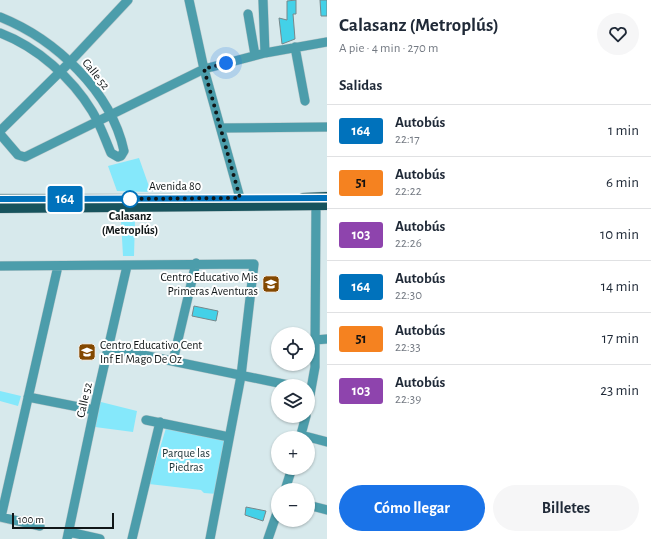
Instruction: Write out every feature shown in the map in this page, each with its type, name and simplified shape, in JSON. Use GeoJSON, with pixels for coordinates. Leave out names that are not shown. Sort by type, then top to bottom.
{"type":"FeatureCollection","features":[{"type":"Feature","properties":{"kind":"main road","name":"Avenida 80"},"geometry":{"type":"LineString","coordinates":[[0,199],[327,198]]}},
{"type":"Feature","properties":{"kind":"main road","name":"Avenida 80"},"geometry":{"type":"LineString","coordinates":[[0,208],[327,204]]}},
{"type":"Feature","properties":{"kind":"street"},"geometry":{"type":"LineString","coordinates":[[189,0],[204,69],[240,198]]}},
{"type":"Feature","properties":{"kind":"street"},"geometry":{"type":"LineString","coordinates":[[263,0],[265,53]]}},
{"type":"Feature","properties":{"kind":"street"},"geometry":{"type":"LineString","coordinates":[[0,130],[70,62],[123,2]]}},
{"type":"Feature","properties":{"kind":"street"},"geometry":{"type":"LineString","coordinates":[[248,14],[255,56]]}},
{"type":"Feature","properties":{"kind":"street","name":"Calle 52"},"geometry":{"type":"LineString","coordinates":[[0,16],[38,36],[70,62],[96,92],[110,114],[123,145],[124,151],[121,156],[118,157],[111,153],[97,120],[88,104],[60,72],[30,49],[0,34]]}},
{"type":"Feature","properties":{"kind":"street"},"geometry":{"type":"LineString","coordinates":[[0,134],[18,155],[26,157],[97,120],[204,69],[265,53],[327,42]]}},
{"type":"Feature","properties":{"kind":"street"},"geometry":{"type":"LineString","coordinates":[[295,47],[306,101]]}},
{"type":"Feature","properties":{"kind":"street"},"geometry":{"type":"LineString","coordinates":[[221,128],[327,127]]}},
{"type":"Feature","properties":{"kind":"street"},"geometry":{"type":"LineString","coordinates":[[316,204],[315,340],[327,339]]}},
{"type":"Feature","properties":{"kind":"street"},"geometry":{"type":"LineString","coordinates":[[173,360],[196,263]]}},
{"type":"Feature","properties":{"kind":"street"},"geometry":{"type":"LineString","coordinates":[[0,266],[127,266],[196,263],[254,264],[241,376],[210,539]]}},
{"type":"Feature","properties":{"kind":"street"},"geometry":{"type":"LineString","coordinates":[[40,526],[1,517],[58,266]]}},
{"type":"Feature","properties":{"kind":"street","name":"Calle 52"},"geometry":{"type":"LineString","coordinates":[[68,536],[94,410],[127,266]]}},
{"type":"Feature","properties":{"kind":"street"},"geometry":{"type":"LineString","coordinates":[[109,348],[173,360],[271,382]]}},
{"type":"Feature","properties":{"kind":"street"},"geometry":{"type":"LineString","coordinates":[[28,397],[94,410]]}},
{"type":"Feature","properties":{"kind":"street"},"geometry":{"type":"LineString","coordinates":[[146,420],[229,437]]}},
{"type":"Feature","properties":{"kind":"street"},"geometry":{"type":"LineString","coordinates":[[132,539],[160,422]]}},
{"type":"Feature","properties":{"kind":"street"},"geometry":{"type":"LineString","coordinates":[[315,439],[327,442]]}},
{"type":"Feature","properties":{"kind":"street"},"geometry":{"type":"LineString","coordinates":[[315,507],[327,510]]}},
{"type":"Feature","properties":{"kind":"street"},"geometry":{"type":"LineString","coordinates":[[268,539],[272,527]]}},
{"type":"Feature","properties":{"kind":"street"},"geometry":{"type":"LineString","coordinates":[[68,536],[100,539]]}},
{"type":"Feature","properties":{"kind":"green space"},"geometry":{"type":"Polygon","coordinates":[[[139,158],[151,192],[117,191],[108,166],[139,158]]]}},
{"type":"Feature","properties":{"kind":"green space"},"geometry":{"type":"Polygon","coordinates":[[[121,220],[135,220],[134,256],[123,256],[121,220]]]}},
{"type":"Feature","properties":{"kind":"green space"},"geometry":{"type":"Polygon","coordinates":[[[0,391],[21,396],[18,406],[0,401],[0,391]]]}},
{"type":"Feature","properties":{"kind":"green space"},"geometry":{"type":"Polygon","coordinates":[[[97,401],[137,411],[133,432],[95,427],[97,401]]]}},
{"type":"Feature","properties":{"kind":"green space","name":"Parque las Piedras"},"geometry":{"type":"Polygon","coordinates":[[[166,428],[226,437],[217,494],[204,493],[201,490],[149,484],[166,428]]]}},
{"type":"Feature","properties":{"kind":"building"},"geometry":{"type":"Polygon","coordinates":[[[296,0],[296,14],[293,14],[295,39],[282,44],[279,18],[287,20],[287,1],[296,0]]]}},
{"type":"Feature","properties":{"kind":"building"},"geometry":{"type":"Polygon","coordinates":[[[320,0],[327,0],[327,16],[321,16],[320,0]]]}},
{"type":"Feature","properties":{"kind":"building"},"geometry":{"type":"Polygon","coordinates":[[[194,306],[218,311],[216,321],[192,316],[194,306]]]}},
{"type":"Feature","properties":{"kind":"building"},"geometry":{"type":"Polygon","coordinates":[[[246,507],[266,511],[263,521],[245,515],[246,507]]]}},
{"type":"Feature","properties":{"kind":"bus line","name":"164"},"geometry":{"type":"LineString","coordinates":[[0,199],[327,198]]}},
{"type":"Feature","properties":{"kind":"place","name":"Calasanz (Metroplús)"},"geometry":{"type":"Point","coordinates":[130,199]}},
{"type":"Feature","properties":{"kind":"place","name":"Centro Educativo Mis Primeras Aventuras"},"geometry":{"type":"Point","coordinates":[271,284]}},
{"type":"Feature","properties":{"kind":"place","name":"Centro Educativo Cent Inf El Mago De Oz"},"geometry":{"type":"Point","coordinates":[87,352]}},
{"type":"Feature","properties":{"kind":"route"},"geometry":{"type":"LineString","coordinates":[[130,199],[125,199],[240,198],[204,69],[226,63]]}}]}
